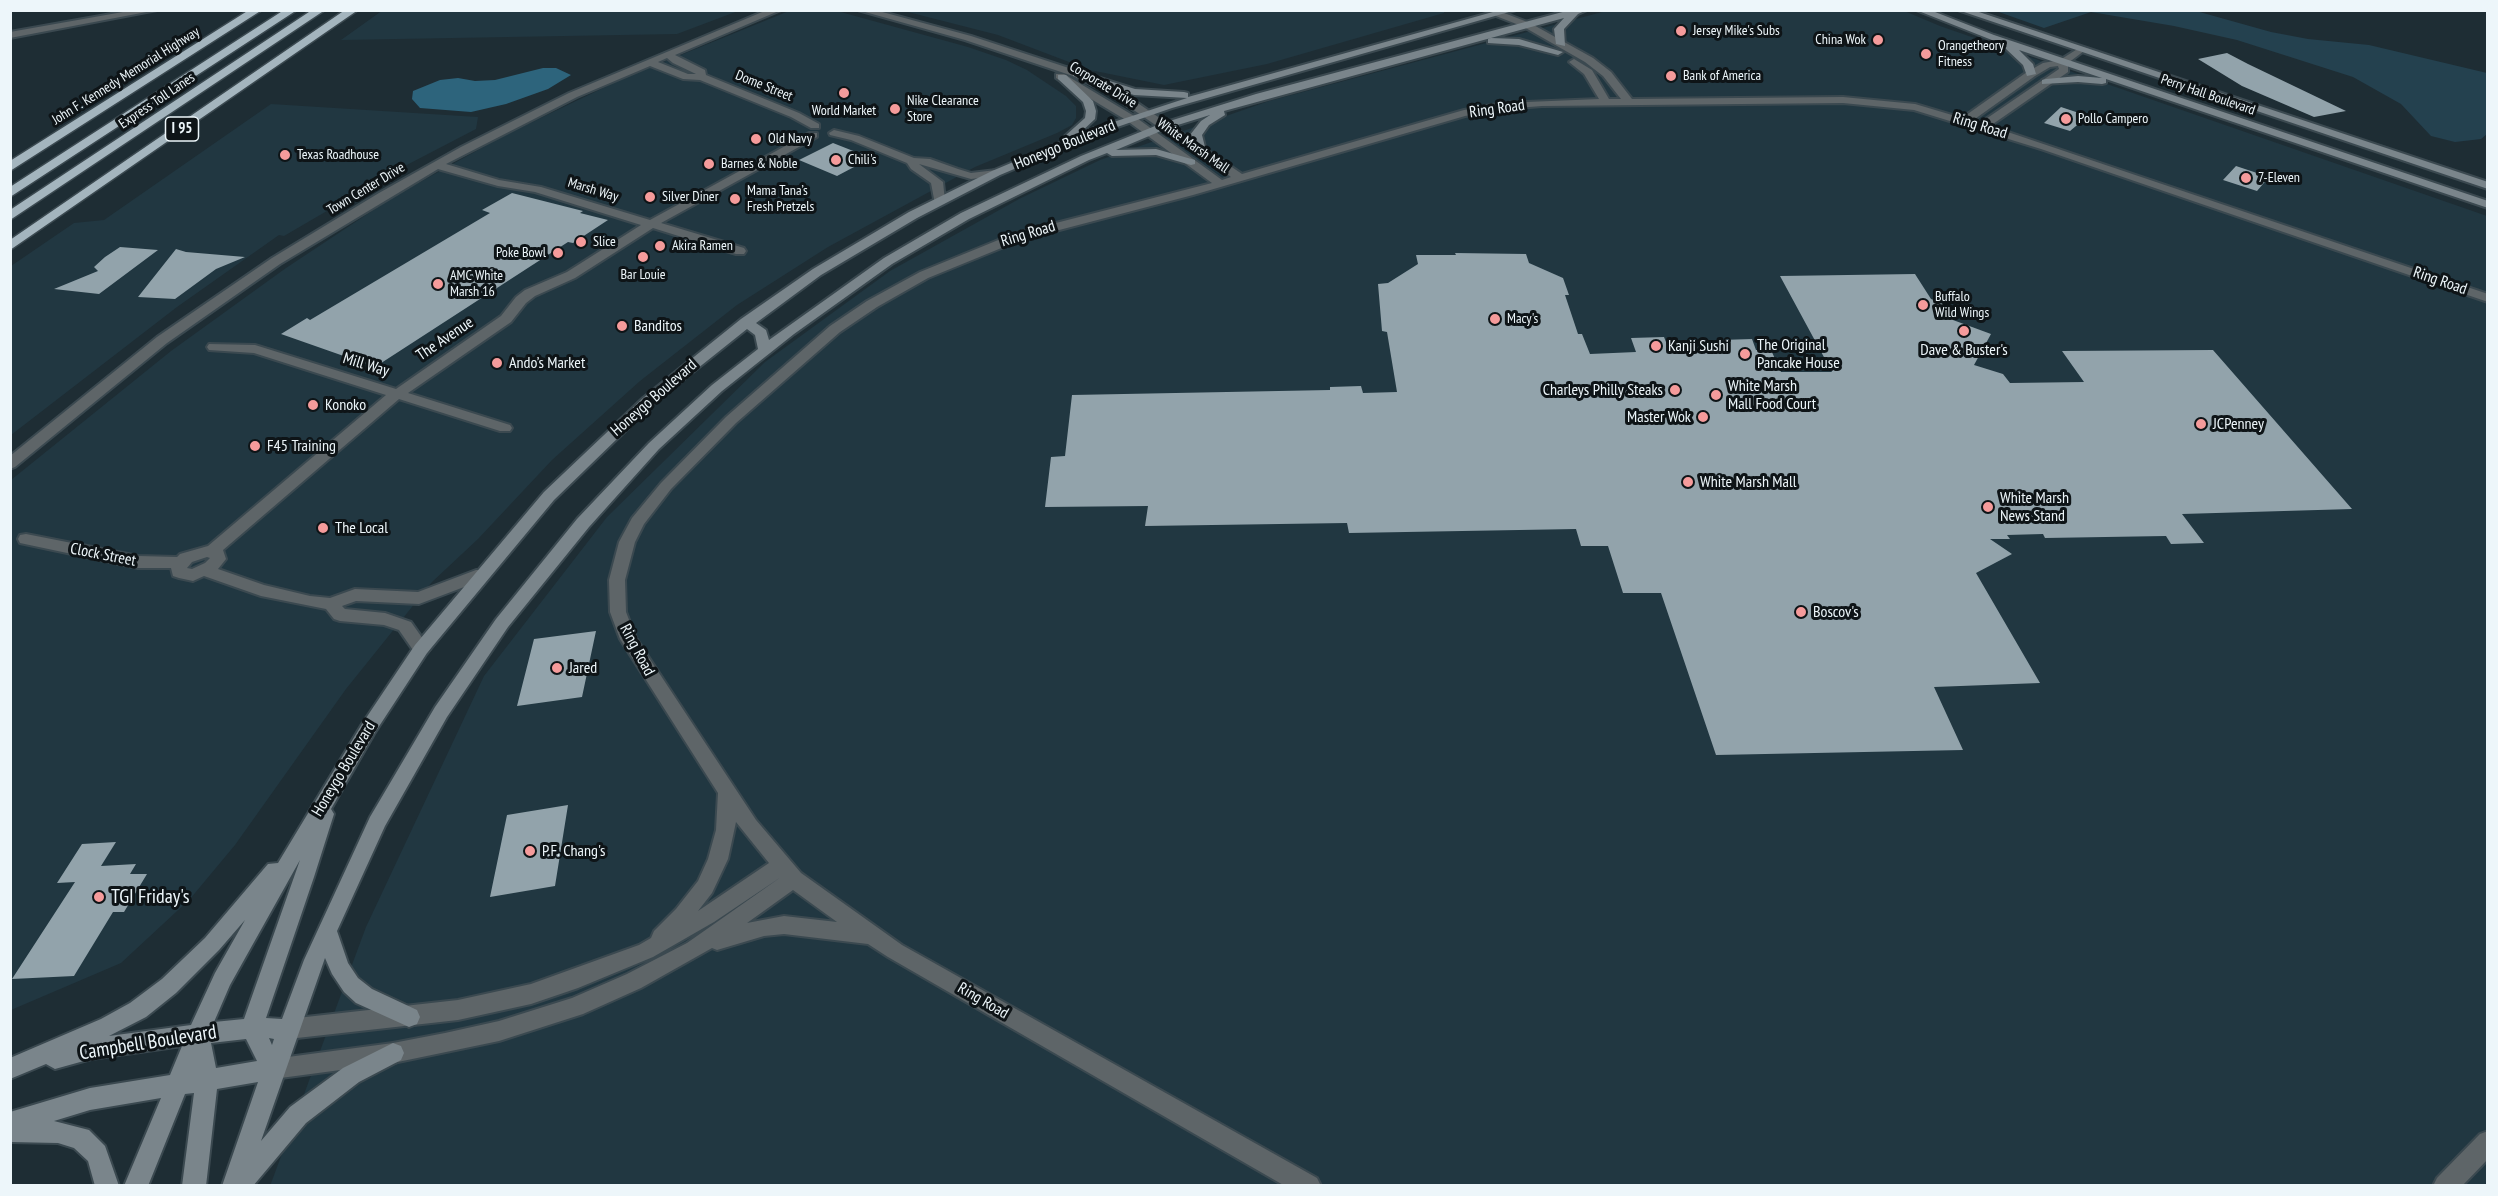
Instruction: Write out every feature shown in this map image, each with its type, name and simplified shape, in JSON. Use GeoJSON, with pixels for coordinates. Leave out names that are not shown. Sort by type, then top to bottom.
{"type":"FeatureCollection","features":[{"type":"Feature","properties":{"kind":"highway","name":"John F. Kennedy Memorial Highway"},"geometry":{"type":"LineString","coordinates":[[10,166],[257,10]]}},
{"type":"Feature","properties":{"kind":"highway","name":"Express Toll Lanes"},"geometry":{"type":"LineString","coordinates":[[10,193],[292,10]]}},
{"type":"Feature","properties":{"kind":"highway","name":"Express Toll Lanes"},"geometry":{"type":"LineString","coordinates":[[10,216],[320,10]]}},
{"type":"Feature","properties":{"kind":"highway","name":"I 95"},"geometry":{"type":"LineString","coordinates":[[10,246],[353,10]]}},
{"type":"Feature","properties":{"kind":"main road"},"geometry":{"type":"LineString","coordinates":[[1461,24],[1469,10]]}},
{"type":"Feature","properties":{"kind":"main road"},"geometry":{"type":"LineString","coordinates":[[1004,195],[1126,130],[1133,120],[1146,113],[1497,12],[1512,10]]}},
{"type":"Feature","properties":{"kind":"main road"},"geometry":{"type":"LineString","coordinates":[[1521,25],[1527,16],[1545,10]]}},
{"type":"Feature","properties":{"kind":"main road","name":"Perry Hall Boulevard"},"geometry":{"type":"LineString","coordinates":[[1920,10],[2063,62],[2487,205]]}},
{"type":"Feature","properties":{"kind":"main road","name":"Perry Hall Boulevard"},"geometry":{"type":"LineString","coordinates":[[1962,10],[2487,186]]}},
{"type":"Feature","properties":{"kind":"main road"},"geometry":{"type":"LineString","coordinates":[[1316,81],[1492,23],[1497,12]]}},
{"type":"Feature","properties":{"kind":"main road"},"geometry":{"type":"LineString","coordinates":[[1463,41],[1519,42],[1559,48],[1559,28],[1578,12]]}},
{"type":"Feature","properties":{"kind":"main road","name":"Honeygo Boulevard"},"geometry":{"type":"LineString","coordinates":[[236,1185],[273,1069],[327,931],[377,823],[412,760],[441,712],[502,623],[622,479],[686,416],[765,349],[842,291],[888,261],[964,216],[1084,158],[1161,124],[1521,25],[1578,12]]}},
{"type":"Feature","properties":{"kind":"main road"},"geometry":{"type":"LineString","coordinates":[[1991,37],[2022,57],[2028,64],[2031,74]]}},
{"type":"Feature","properties":{"kind":"main road"},"geometry":{"type":"LineString","coordinates":[[1161,124],[1280,80],[1299,69]]}},
{"type":"Feature","properties":{"kind":"main road"},"geometry":{"type":"LineString","coordinates":[[1077,74],[1146,94],[1218,91]]}},
{"type":"Feature","properties":{"kind":"main road"},"geometry":{"type":"LineString","coordinates":[[1054,149],[1090,119],[1088,101],[1062,77]]}},
{"type":"Feature","properties":{"kind":"main road"},"geometry":{"type":"LineString","coordinates":[[2046,82],[2090,80],[2149,91]]}},
{"type":"Feature","properties":{"kind":"main road"},"geometry":{"type":"LineString","coordinates":[[1200,151],[1196,135],[1204,123],[1237,103]]}},
{"type":"Feature","properties":{"kind":"main road","name":"Honeygo Boulevard"},"geometry":{"type":"LineString","coordinates":[[136,1185],[222,980],[304,834],[368,729],[421,649],[549,496],[648,400],[746,322],[822,269],[939,201],[996,173],[1133,120]]}},
{"type":"Feature","properties":{"kind":"main road"},"geometry":{"type":"LineString","coordinates":[[1084,158],[1116,152],[1144,151],[1191,162]]}},
{"type":"Feature","properties":{"kind":"main road"},"geometry":{"type":"LineString","coordinates":[[746,322],[761,333],[765,349]]}},
{"type":"Feature","properties":{"kind":"main road"},"geometry":{"type":"LineString","coordinates":[[10,1123],[90,1099],[273,1069],[252,1028],[329,796]]}},
{"type":"Feature","properties":{"kind":"main road"},"geometry":{"type":"LineString","coordinates":[[10,1070],[109,1026],[138,1010],[169,986],[212,944],[304,834]]}},
{"type":"Feature","properties":{"kind":"main road"},"geometry":{"type":"LineString","coordinates":[[327,931],[334,957],[351,985],[363,996],[409,1017]]}},
{"type":"Feature","properties":{"kind":"main road","name":"Campbell Boulevard"},"geometry":{"type":"LineString","coordinates":[[10,1070],[91,1049],[252,1028],[288,1029]]}},
{"type":"Feature","properties":{"kind":"main road"},"geometry":{"type":"LineString","coordinates":[[194,1185],[203,1129],[207,1079],[198,1034]]}},
{"type":"Feature","properties":{"kind":"main road"},"geometry":{"type":"LineString","coordinates":[[236,1185],[298,1116],[351,1075],[393,1053]]}},
{"type":"Feature","properties":{"kind":"main road"},"geometry":{"type":"LineString","coordinates":[[10,1131],[58,1132],[81,1138],[97,1154],[107,1185]]}},
{"type":"Feature","properties":{"kind":"street"},"geometry":{"type":"LineString","coordinates":[[10,35],[52,24],[153,10]]}},
{"type":"Feature","properties":{"kind":"street","name":"Town Center Drive"},"geometry":{"type":"LineString","coordinates":[[10,464],[153,347],[218,300],[346,218],[436,165],[514,123],[649,62],[777,10]]}},
{"type":"Feature","properties":{"kind":"street","name":"Corporate Drive"},"geometry":{"type":"LineString","coordinates":[[862,10],[968,38],[1077,74],[1113,91],[1146,113]]}},
{"type":"Feature","properties":{"kind":"street"},"geometry":{"type":"LineString","coordinates":[[1497,12],[1559,48],[1588,72],[1606,103]]}},
{"type":"Feature","properties":{"kind":"street"},"geometry":{"type":"LineString","coordinates":[[1559,48],[1589,60],[1607,74],[1629,102]]}},
{"type":"Feature","properties":{"kind":"street"},"geometry":{"type":"LineString","coordinates":[[1965,121],[2031,74],[2047,65],[2063,62],[2079,51]]}},
{"type":"Feature","properties":{"kind":"street","name":"Dome Street"},"geometry":{"type":"LineString","coordinates":[[668,54],[677,61],[701,72],[701,77]]}},
{"type":"Feature","properties":{"kind":"street","name":"Dome Street"},"geometry":{"type":"LineString","coordinates":[[649,62],[687,77],[701,77],[795,115],[814,131],[834,126],[836,129],[834,133],[855,138],[912,161]]}},
{"type":"Feature","properties":{"kind":"street"},"geometry":{"type":"LineString","coordinates":[[1983,126],[2064,70],[2063,62]]}},
{"type":"Feature","properties":{"kind":"street","name":"Corporate Drive"},"geometry":{"type":"LineString","coordinates":[[1042,63],[1149,131]]}},
{"type":"Feature","properties":{"kind":"street","name":"Ring Road"},"geometry":{"type":"LineString","coordinates":[[1309,1185],[870,935],[830,908],[788,872],[727,793],[637,655],[618,612],[617,579],[622,558],[638,522],[650,505],[697,453],[764,390],[836,328],[889,294],[973,253],[1017,237],[1221,184],[1477,110],[1525,104],[1629,102],[1858,100],[1915,107],[1983,126],[2487,298]]}},
{"type":"Feature","properties":{"kind":"street"},"geometry":{"type":"LineString","coordinates":[[2004,110],[2002,118],[2009,130],[2045,147]]}},
{"type":"Feature","properties":{"kind":"street","name":"White Marsh Mall"},"geometry":{"type":"LineString","coordinates":[[1146,113],[1240,178]]}},
{"type":"Feature","properties":{"kind":"street","name":"The Avenue"},"geometry":{"type":"LineString","coordinates":[[212,551],[396,393],[506,319],[521,300],[530,293],[574,273],[651,224],[814,131]]}},
{"type":"Feature","properties":{"kind":"street","name":"White Marsh Mall"},"geometry":{"type":"LineString","coordinates":[[1149,131],[1221,184]]}},
{"type":"Feature","properties":{"kind":"street"},"geometry":{"type":"LineString","coordinates":[[939,201],[937,182],[915,167],[912,161],[926,161],[971,176],[996,173]]}},
{"type":"Feature","properties":{"kind":"street","name":"Marsh Way"},"geometry":{"type":"LineString","coordinates":[[436,165],[498,183],[537,189],[740,250]]}},
{"type":"Feature","properties":{"kind":"street","name":"Mill Way"},"geometry":{"type":"LineString","coordinates":[[214,347],[255,349],[505,428]]}},
{"type":"Feature","properties":{"kind":"street","name":"Clock Street"},"geometry":{"type":"LineString","coordinates":[[26,539],[138,562],[180,563]]}},
{"type":"Feature","properties":{"kind":"street"},"geometry":{"type":"LineString","coordinates":[[212,551],[216,553],[218,559],[206,571],[193,575],[183,574],[178,569],[180,563],[192,554],[212,551]]}},
{"type":"Feature","properties":{"kind":"street"},"geometry":{"type":"LineString","coordinates":[[206,571],[261,590],[331,604],[355,595],[418,598],[482,574]]}},
{"type":"Feature","properties":{"kind":"street"},"geometry":{"type":"LineString","coordinates":[[331,604],[340,615],[386,619],[405,626],[421,649]]}},
{"type":"Feature","properties":{"kind":"street"},"geometry":{"type":"LineString","coordinates":[[646,951],[683,915],[705,887],[718,859],[726,830],[727,793]]}},
{"type":"Feature","properties":{"kind":"street"},"geometry":{"type":"LineString","coordinates":[[273,1069],[393,1053],[445,1043],[539,1019],[634,981],[694,949],[734,923],[788,872]]}},
{"type":"Feature","properties":{"kind":"street"},"geometry":{"type":"LineString","coordinates":[[288,1029],[409,1017],[470,1008],[571,981],[646,951],[788,872]]}},
{"type":"Feature","properties":{"kind":"street"},"geometry":{"type":"LineString","coordinates":[[694,949],[742,932],[784,925],[870,935]]}},
{"type":"Feature","properties":{"kind":"street"},"geometry":{"type":"LineString","coordinates":[[2445,1185],[2487,1142]]}},
{"type":"Feature","properties":{"kind":"shaded area"},"geometry":{"type":"Polygon","coordinates":[[[383,10],[738,11],[677,34],[341,40],[383,10]]]}},
{"type":"Feature","properties":{"kind":"shaded area","name":"White Marsh Mall"},"geometry":{"type":"Polygon","coordinates":[[[1902,10],[1940,26],[2487,216],[2487,1185],[270,1186],[366,927],[484,676],[607,517],[765,362],[890,271],[1019,199],[1100,160],[1269,101],[1606,11],[1902,10]]]}},
{"type":"Feature","properties":{"kind":"shaded area"},"geometry":{"type":"Polygon","coordinates":[[[789,11],[837,11],[968,47],[1006,60],[1027,70],[1066,96],[1076,106],[1076,118],[1072,125],[1057,133],[975,167],[828,247],[737,305],[640,381],[552,460],[478,539],[432,582],[346,689],[235,845],[190,899],[121,963],[11,1010],[11,480],[171,351],[286,268],[393,197],[505,135],[624,78],[789,11]]]}},
{"type":"Feature","properties":{"kind":"shaded area"},"geometry":{"type":"Polygon","coordinates":[[[904,11],[1444,11],[1444,13],[1267,64],[1164,85],[1090,70],[998,35],[904,11]]]}},
{"type":"Feature","properties":{"kind":"shaded area"},"geometry":{"type":"Polygon","coordinates":[[[1996,11],[2196,11],[2271,32],[2308,39],[2369,45],[2487,73],[2487,134],[2481,139],[2455,142],[2431,136],[2401,104],[2353,77],[2237,40],[2174,26],[2091,12],[2044,28],[1996,11]]]}},
{"type":"Feature","properties":{"kind":"shaded area"},"geometry":{"type":"Polygon","coordinates":[[[543,68],[556,68],[571,75],[548,89],[506,104],[471,112],[420,108],[412,99],[413,91],[440,80],[458,78],[475,81],[495,80],[543,68]]]}},
{"type":"Feature","properties":{"kind":"shaded area"},"geometry":{"type":"Polygon","coordinates":[[[271,104],[478,117],[476,129],[399,169],[284,236],[279,235],[177,307],[11,435],[11,266],[74,223],[104,220],[271,104]]]}},
{"type":"Feature","properties":{"kind":"building"},"geometry":{"type":"Polygon","coordinates":[[[2227,53],[2346,111],[2314,117],[2242,86],[2198,59],[2227,53]]]}},
{"type":"Feature","properties":{"kind":"building","name":"Pollo Campero"},"geometry":{"type":"Polygon","coordinates":[[[2061,107],[2088,116],[2070,131],[2044,123],[2061,107]]]}},
{"type":"Feature","properties":{"kind":"building","name":"Chili's"},"geometry":{"type":"Polygon","coordinates":[[[833,143],[871,158],[837,176],[799,160],[833,143]]]}},
{"type":"Feature","properties":{"kind":"building","name":"7-Eleven"},"geometry":{"type":"Polygon","coordinates":[[[2236,166],[2269,177],[2257,191],[2223,180],[2236,166]]]}},
{"type":"Feature","properties":{"kind":"building","name":"AMC White Marsh 16"},"geometry":{"type":"Polygon","coordinates":[[[512,193],[583,211],[580,213],[608,220],[573,243],[568,242],[375,367],[281,334],[307,318],[310,320],[490,213],[482,210],[512,193]]]}},
{"type":"Feature","properties":{"kind":"building"},"geometry":{"type":"Polygon","coordinates":[[[120,247],[158,250],[99,294],[54,289],[98,271],[94,267],[120,247]]]}},
{"type":"Feature","properties":{"kind":"building"},"geometry":{"type":"Polygon","coordinates":[[[176,249],[186,252],[245,257],[216,269],[175,299],[138,297],[176,249]]]}},
{"type":"Feature","properties":{"kind":"building","name":"White Marsh Mall"},"geometry":{"type":"Polygon","coordinates":[[[1455,253],[1526,254],[1529,263],[1563,278],[1569,295],[1565,295],[1578,334],[1582,334],[1590,354],[1636,352],[1631,338],[1664,337],[1668,347],[1677,348],[1724,346],[1721,340],[1752,339],[1756,350],[1771,350],[1781,372],[1832,372],[1780,276],[1915,274],[1931,299],[1942,303],[1953,320],[1991,334],[1974,365],[2003,374],[2010,383],[2084,382],[2062,351],[2213,350],[2352,509],[2182,514],[2204,543],[2171,544],[2166,536],[2045,538],[2043,534],[2007,535],[2010,539],[1990,539],[2012,554],[1976,573],[2040,683],[1934,687],[1963,750],[1716,755],[1661,593],[1623,593],[1608,546],[1581,546],[1576,529],[1349,533],[1347,523],[1145,526],[1148,506],[1045,507],[1051,457],[1065,456],[1072,395],[1330,390],[1330,387],[1361,386],[1363,393],[1397,392],[1387,332],[1382,331],[1378,284],[1388,283],[1418,264],[1416,255],[1456,255],[1455,253]]]}},
{"type":"Feature","properties":{"kind":"building","name":"Jared"},"geometry":{"type":"Polygon","coordinates":[[[596,631],[582,697],[517,706],[534,639],[596,631]]]}},
{"type":"Feature","properties":{"kind":"building","name":"P.F. Chang's"},"geometry":{"type":"Polygon","coordinates":[[[568,805],[555,886],[490,897],[507,815],[568,805]]]}},
{"type":"Feature","properties":{"kind":"building","name":"TGI Friday's"},"geometry":{"type":"Polygon","coordinates":[[[116,842],[101,866],[136,864],[130,874],[147,874],[124,912],[113,912],[74,976],[12,979],[75,882],[57,883],[82,844],[116,842]]]}},
{"type":"Feature","properties":{"kind":"place","name":"Jersey Mike's Subs"},"geometry":{"type":"Point","coordinates":[1681,31]}},
{"type":"Feature","properties":{"kind":"place","name":"China Wok"},"geometry":{"type":"Point","coordinates":[1878,40]}},
{"type":"Feature","properties":{"kind":"place","name":"Orangetheory Fitness"},"geometry":{"type":"Point","coordinates":[1926,54]}},
{"type":"Feature","properties":{"kind":"place","name":"Bank of America"},"geometry":{"type":"Point","coordinates":[1671,76]}},
{"type":"Feature","properties":{"kind":"place","name":"World Market"},"geometry":{"type":"Point","coordinates":[844,93]}},
{"type":"Feature","properties":{"kind":"place","name":"Nike Clearance Store"},"geometry":{"type":"Point","coordinates":[895,109]}},
{"type":"Feature","properties":{"kind":"place","name":"Pollo Campero"},"geometry":{"type":"Point","coordinates":[2066,119]}},
{"type":"Feature","properties":{"kind":"place","name":"Old Navy"},"geometry":{"type":"Point","coordinates":[756,139]}},
{"type":"Feature","properties":{"kind":"place","name":"Texas Roadhouse"},"geometry":{"type":"Point","coordinates":[285,155]}},
{"type":"Feature","properties":{"kind":"place","name":"Chili's"},"geometry":{"type":"Point","coordinates":[836,160]}},
{"type":"Feature","properties":{"kind":"place","name":"Barnes & Noble"},"geometry":{"type":"Point","coordinates":[709,164]}},
{"type":"Feature","properties":{"kind":"place","name":"7-Eleven"},"geometry":{"type":"Point","coordinates":[2246,178]}},
{"type":"Feature","properties":{"kind":"place","name":"Silver Diner"},"geometry":{"type":"Point","coordinates":[650,197]}},
{"type":"Feature","properties":{"kind":"place","name":"Mama Tana’s Fresh Pretzels"},"geometry":{"type":"Point","coordinates":[735,199]}},
{"type":"Feature","properties":{"kind":"place","name":"Slice"},"geometry":{"type":"Point","coordinates":[581,242]}},
{"type":"Feature","properties":{"kind":"place","name":"Akira Ramen"},"geometry":{"type":"Point","coordinates":[660,246]}},
{"type":"Feature","properties":{"kind":"place","name":"Poke Bowl"},"geometry":{"type":"Point","coordinates":[558,253]}},
{"type":"Feature","properties":{"kind":"place","name":"Bar Louie"},"geometry":{"type":"Point","coordinates":[643,257]}},
{"type":"Feature","properties":{"kind":"place","name":"AMC White Marsh 16"},"geometry":{"type":"Point","coordinates":[438,284]}},
{"type":"Feature","properties":{"kind":"place","name":"Buffalo Wild Wings"},"geometry":{"type":"Point","coordinates":[1923,305]}},
{"type":"Feature","properties":{"kind":"place","name":"Macy's"},"geometry":{"type":"Point","coordinates":[1495,319]}},
{"type":"Feature","properties":{"kind":"place","name":"Banditos"},"geometry":{"type":"Point","coordinates":[622,326]}},
{"type":"Feature","properties":{"kind":"place","name":"Dave & Buster's"},"geometry":{"type":"Point","coordinates":[1964,331]}},
{"type":"Feature","properties":{"kind":"place","name":"Kanji Sushi"},"geometry":{"type":"Point","coordinates":[1656,346]}},
{"type":"Feature","properties":{"kind":"place","name":"The Original Pancake House"},"geometry":{"type":"Point","coordinates":[1745,354]}},
{"type":"Feature","properties":{"kind":"place","name":"Ando’s Market"},"geometry":{"type":"Point","coordinates":[497,363]}},
{"type":"Feature","properties":{"kind":"place","name":"Charleys Philly Steaks"},"geometry":{"type":"Point","coordinates":[1675,390]}},
{"type":"Feature","properties":{"kind":"place","name":"White Marsh Mall Food Court"},"geometry":{"type":"Point","coordinates":[1716,395]}},
{"type":"Feature","properties":{"kind":"place","name":"Konoko"},"geometry":{"type":"Point","coordinates":[313,405]}},
{"type":"Feature","properties":{"kind":"place","name":"Master Wok"},"geometry":{"type":"Point","coordinates":[1703,417]}},
{"type":"Feature","properties":{"kind":"place","name":"JCPenney"},"geometry":{"type":"Point","coordinates":[2201,424]}},
{"type":"Feature","properties":{"kind":"place","name":"F45 Training"},"geometry":{"type":"Point","coordinates":[255,446]}},
{"type":"Feature","properties":{"kind":"place","name":"White Marsh Mall"},"geometry":{"type":"Point","coordinates":[1688,482]}},
{"type":"Feature","properties":{"kind":"place","name":"White Marsh News Stand"},"geometry":{"type":"Point","coordinates":[1988,507]}},
{"type":"Feature","properties":{"kind":"place","name":"The Local"},"geometry":{"type":"Point","coordinates":[323,528]}},
{"type":"Feature","properties":{"kind":"place","name":"Boscov's"},"geometry":{"type":"Point","coordinates":[1801,612]}},
{"type":"Feature","properties":{"kind":"place","name":"Jared"},"geometry":{"type":"Point","coordinates":[557,668]}},
{"type":"Feature","properties":{"kind":"place","name":"P.F. Chang's"},"geometry":{"type":"Point","coordinates":[530,851]}},
{"type":"Feature","properties":{"kind":"place","name":"TGI Friday's"},"geometry":{"type":"Point","coordinates":[99,897]}}]}
